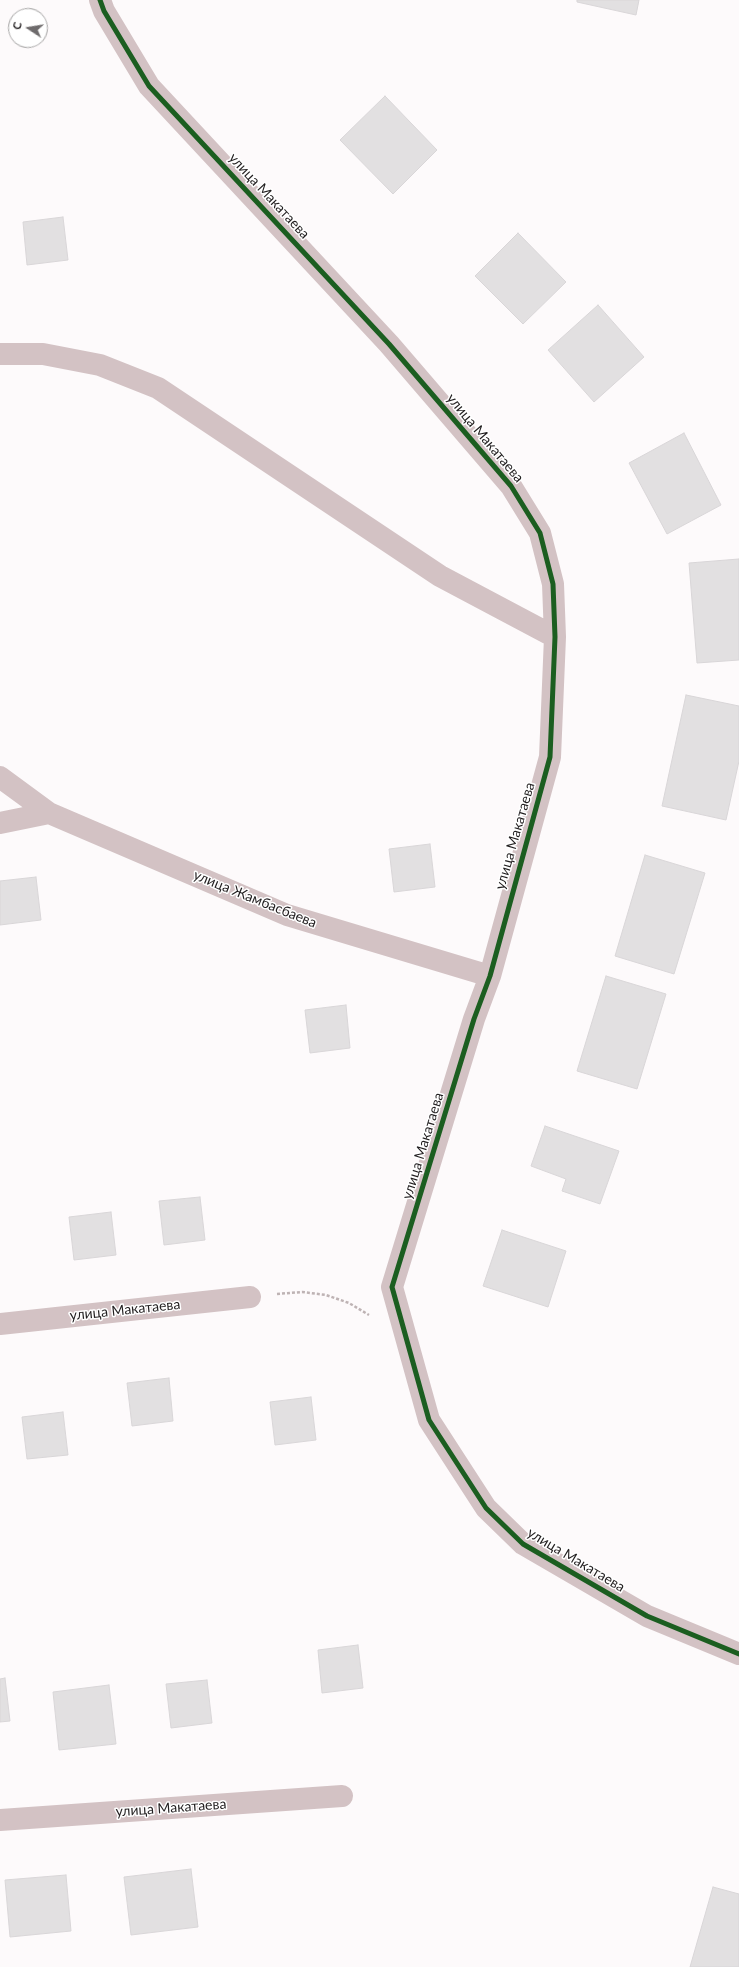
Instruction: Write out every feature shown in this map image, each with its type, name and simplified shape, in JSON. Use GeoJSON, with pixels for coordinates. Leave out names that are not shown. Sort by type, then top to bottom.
{"type":"FeatureCollection","features":[{"type":"Feature","properties":{"kind":"street","name":"улица Макатаева"},"geometry":{"type":"LineString","coordinates":[[100,0],[104,11],[149,86],[389,344],[511,486],[540,533],[553,584],[555,637],[550,757],[490,976],[471,1027],[392,1287],[429,1420],[486,1508],[523,1544],[647,1616],[739,1654]]}},
{"type":"Feature","properties":{"kind":"street"},"geometry":{"type":"LineString","coordinates":[[0,354],[43,354],[100,365],[158,388],[440,576],[555,637]]}},
{"type":"Feature","properties":{"kind":"street","name":"улица Жамбасбаева"},"geometry":{"type":"LineString","coordinates":[[0,777],[49,813],[287,915],[490,976]]}},
{"type":"Feature","properties":{"kind":"street"},"geometry":{"type":"LineString","coordinates":[[0,823],[49,813]]}},
{"type":"Feature","properties":{"kind":"street","name":"улица Макатаева"},"geometry":{"type":"LineString","coordinates":[[0,1324],[250,1297]]}},
{"type":"Feature","properties":{"kind":"street","name":"улица Макатаева"},"geometry":{"type":"LineString","coordinates":[[0,1820],[342,1796]]}},
{"type":"Feature","properties":{"kind":"path"},"geometry":{"type":"LineString","coordinates":[[250,1297],[302,1292],[326,1295],[349,1303],[372,1318]]}},
{"type":"Feature","properties":{"kind":"building"},"geometry":{"type":"Polygon","coordinates":[[[577,0],[639,0],[636,15],[577,2],[577,0]]]}},
{"type":"Feature","properties":{"kind":"building"},"geometry":{"type":"Polygon","coordinates":[[[385,96],[437,150],[393,194],[340,140],[385,96]]]}},
{"type":"Feature","properties":{"kind":"building"},"geometry":{"type":"Polygon","coordinates":[[[63,217],[68,260],[27,265],[23,222],[63,217]]]}},
{"type":"Feature","properties":{"kind":"building"},"geometry":{"type":"Polygon","coordinates":[[[518,233],[566,282],[523,324],[475,276],[518,233]]]}},
{"type":"Feature","properties":{"kind":"building"},"geometry":{"type":"Polygon","coordinates":[[[598,305],[644,357],[594,402],[548,350],[598,305]]]}},
{"type":"Feature","properties":{"kind":"building"},"geometry":{"type":"Polygon","coordinates":[[[684,433],[721,505],[667,534],[629,463],[684,433]]]}},
{"type":"Feature","properties":{"kind":"building"},"geometry":{"type":"Polygon","coordinates":[[[739,559],[739,660],[697,663],[689,563],[739,559]]]}},
{"type":"Feature","properties":{"kind":"building"},"geometry":{"type":"Polygon","coordinates":[[[686,695],[739,706],[739,761],[726,820],[662,806],[686,695]]]}},
{"type":"Feature","properties":{"kind":"building"},"geometry":{"type":"Polygon","coordinates":[[[430,844],[435,887],[394,892],[389,849],[430,844]]]}},
{"type":"Feature","properties":{"kind":"building"},"geometry":{"type":"Polygon","coordinates":[[[645,855],[705,873],[674,974],[615,956],[645,855]]]}},
{"type":"Feature","properties":{"kind":"building"},"geometry":{"type":"Polygon","coordinates":[[[36,877],[41,920],[0,925],[0,881],[36,877]]]}},
{"type":"Feature","properties":{"kind":"building"},"geometry":{"type":"Polygon","coordinates":[[[606,976],[666,994],[637,1089],[577,1071],[606,976]]]}},
{"type":"Feature","properties":{"kind":"building"},"geometry":{"type":"Polygon","coordinates":[[[346,1005],[350,1048],[310,1053],[305,1010],[346,1005]]]}},
{"type":"Feature","properties":{"kind":"building"},"geometry":{"type":"Polygon","coordinates":[[[545,1126],[619,1151],[600,1204],[562,1191],[566,1179],[531,1166],[545,1126]]]}},
{"type":"Feature","properties":{"kind":"building"},"geometry":{"type":"Polygon","coordinates":[[[200,1197],[205,1240],[164,1245],[159,1201],[200,1197]]]}},
{"type":"Feature","properties":{"kind":"building"},"geometry":{"type":"Polygon","coordinates":[[[111,1212],[116,1255],[74,1260],[69,1217],[111,1212]]]}},
{"type":"Feature","properties":{"kind":"building"},"geometry":{"type":"Polygon","coordinates":[[[502,1230],[566,1251],[548,1307],[483,1286],[502,1230]]]}},
{"type":"Feature","properties":{"kind":"building"},"geometry":{"type":"Polygon","coordinates":[[[169,1378],[173,1421],[132,1426],[127,1383],[169,1378]]]}},
{"type":"Feature","properties":{"kind":"building"},"geometry":{"type":"Polygon","coordinates":[[[311,1397],[316,1440],[275,1445],[270,1402],[311,1397]]]}},
{"type":"Feature","properties":{"kind":"building"},"geometry":{"type":"Polygon","coordinates":[[[63,1412],[68,1455],[27,1459],[22,1417],[63,1412]]]}},
{"type":"Feature","properties":{"kind":"building"},"geometry":{"type":"Polygon","coordinates":[[[358,1645],[363,1688],[322,1693],[318,1650],[358,1645]]]}},
{"type":"Feature","properties":{"kind":"building"},"geometry":{"type":"Polygon","coordinates":[[[5,1678],[10,1721],[0,1722],[0,1679],[5,1678]]]}},
{"type":"Feature","properties":{"kind":"building"},"geometry":{"type":"Polygon","coordinates":[[[207,1680],[212,1723],[171,1728],[166,1684],[207,1680]]]}},
{"type":"Feature","properties":{"kind":"building"},"geometry":{"type":"Polygon","coordinates":[[[109,1685],[116,1744],[59,1750],[53,1692],[109,1685]]]}},
{"type":"Feature","properties":{"kind":"building"},"geometry":{"type":"Polygon","coordinates":[[[191,1869],[198,1927],[131,1935],[124,1877],[191,1869]]]}},
{"type":"Feature","properties":{"kind":"building"},"geometry":{"type":"Polygon","coordinates":[[[66,1875],[71,1931],[10,1937],[5,1880],[66,1875]]]}},
{"type":"Feature","properties":{"kind":"building"},"geometry":{"type":"Polygon","coordinates":[[[713,1887],[739,1894],[739,1967],[690,1967],[713,1887]]]}},
{"type":"Feature","properties":{"kind":"cycle path"},"geometry":{"type":"LineString","coordinates":[[100,0],[104,11],[149,86],[389,344],[511,486],[540,533],[553,584],[555,637],[550,757],[490,976],[474,1019],[392,1287],[429,1420],[486,1508],[523,1544],[647,1616],[739,1654]]}}]}
